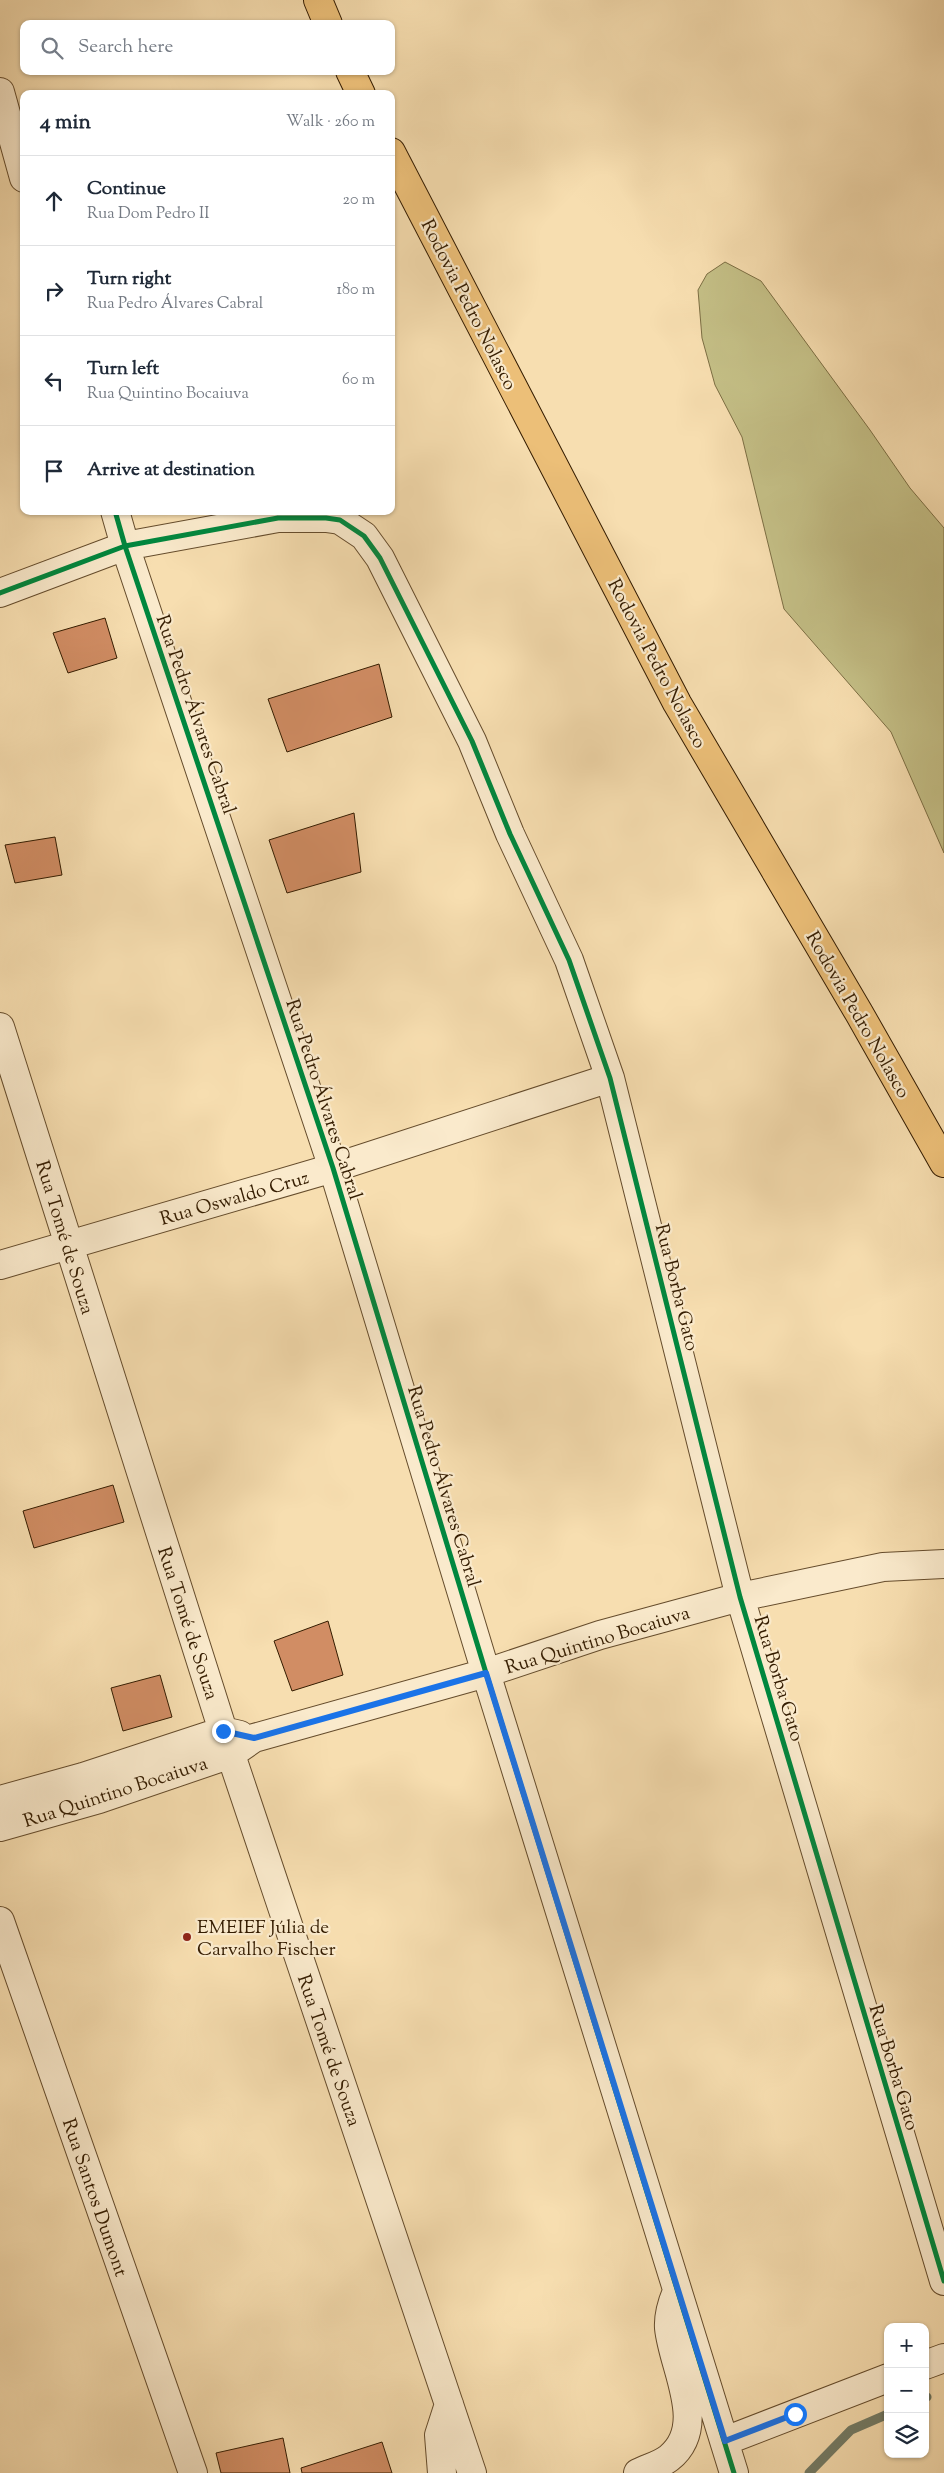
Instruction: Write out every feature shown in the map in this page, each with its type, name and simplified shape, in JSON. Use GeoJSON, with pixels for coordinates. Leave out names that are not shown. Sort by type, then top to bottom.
{"type":"FeatureCollection","features":[{"type":"Feature","properties":{"kind":"highway"},"geometry":{"type":"LineString","coordinates":[[318,0],[326,20]]}},
{"type":"Feature","properties":{"kind":"highway"},"geometry":{"type":"LineString","coordinates":[[352,75],[359,90]]}},
{"type":"Feature","properties":{"kind":"highway","name":"Rodovia Pedro Nolasco"},"geometry":{"type":"LineString","coordinates":[[395,160],[677,703],[854,1004],[944,1162]]}},
{"type":"Feature","properties":{"kind":"street"},"geometry":{"type":"LineString","coordinates":[[0,92],[20,164]]}},
{"type":"Feature","properties":{"kind":"street","name":"Rua Pedro Álvares Cabral"},"geometry":{"type":"LineString","coordinates":[[116,515],[124,546],[333,1168],[486,1673],[734,2473]]}},
{"type":"Feature","properties":{"kind":"street","name":"Rua Borba Gato"},"geometry":{"type":"LineString","coordinates":[[0,593],[124,546],[278,518],[326,518],[340,520],[364,536],[380,558],[472,741],[510,834],[569,960],[610,1078],[740,1597],[944,2282]]}},
{"type":"Feature","properties":{"kind":"street","name":"Rua Tomé de Souza"},"geometry":{"type":"LineString","coordinates":[[0,1027],[227,1743],[472,2473]]}},
{"type":"Feature","properties":{"kind":"street","name":"Rua Oswaldo Cruz"},"geometry":{"type":"LineString","coordinates":[[0,1265],[333,1168],[610,1078]]}},
{"type":"Feature","properties":{"kind":"street","name":"Rua Quintino Bocaiuva"},"geometry":{"type":"LineString","coordinates":[[0,1800],[83,1777],[254,1738],[486,1673],[600,1635],[740,1597],[883,1567],[944,1564]]}},
{"type":"Feature","properties":{"kind":"street","name":"Rua Quintino Bocaiuva"},"geometry":{"type":"LineString","coordinates":[[0,1827],[99,1799],[227,1743]]}},
{"type":"Feature","properties":{"kind":"street","name":"Rua Santos Dumont"},"geometry":{"type":"LineString","coordinates":[[0,1920],[193,2473]]}},
{"type":"Feature","properties":{"kind":"street"},"geometry":{"type":"LineString","coordinates":[[638,2473],[664,2461],[679,2448],[689,2423],[687,2405],[669,2328],[671,2305],[678,2290]]}},
{"type":"Feature","properties":{"kind":"street"},"geometry":{"type":"LineString","coordinates":[[929,2364],[944,2358]]}},
{"type":"Feature","properties":{"kind":"street"},"geometry":{"type":"LineString","coordinates":[[725,2441],[884,2380]]}},
{"type":"Feature","properties":{"kind":"street"},"geometry":{"type":"LineString","coordinates":[[442,2473],[439,2435],[449,2404]]}},
{"type":"Feature","properties":{"kind":"shaded area"},"geometry":{"type":"Polygon","coordinates":[[[725,262],[761,281],[910,488],[944,528],[944,853],[891,732],[784,609],[742,437],[715,385],[702,338],[698,290],[707,274],[725,262]]]}},
{"type":"Feature","properties":{"kind":"building"},"geometry":{"type":"Polygon","coordinates":[[[105,618],[117,658],[68,673],[53,633],[105,618]]]}},
{"type":"Feature","properties":{"kind":"building"},"geometry":{"type":"Polygon","coordinates":[[[379,664],[392,717],[287,752],[268,699],[379,664]]]}},
{"type":"Feature","properties":{"kind":"building"},"geometry":{"type":"Polygon","coordinates":[[[354,813],[361,872],[287,893],[269,840],[354,813]]]}},
{"type":"Feature","properties":{"kind":"building"},"geometry":{"type":"Polygon","coordinates":[[[55,837],[62,875],[15,883],[5,845],[55,837]]]}},
{"type":"Feature","properties":{"kind":"building"},"geometry":{"type":"Polygon","coordinates":[[[113,1485],[124,1522],[34,1548],[23,1511],[113,1485]]]}},
{"type":"Feature","properties":{"kind":"building"},"geometry":{"type":"Polygon","coordinates":[[[328,1621],[343,1675],[292,1691],[274,1641],[328,1621]]]}},
{"type":"Feature","properties":{"kind":"building"},"geometry":{"type":"Polygon","coordinates":[[[160,1675],[172,1717],[123,1731],[111,1688],[160,1675]]]}},
{"type":"Feature","properties":{"kind":"building"},"geometry":{"type":"Polygon","coordinates":[[[283,2438],[290,2473],[221,2473],[216,2453],[283,2438]]]}},
{"type":"Feature","properties":{"kind":"building"},"geometry":{"type":"Polygon","coordinates":[[[382,2442],[392,2473],[302,2473],[301,2468],[382,2442]]]}},
{"type":"Feature","properties":{"kind":"waterway"},"geometry":{"type":"LineString","coordinates":[[809,2473],[851,2430],[884,2416]]}},
{"type":"Feature","properties":{"kind":"cycle path"},"geometry":{"type":"LineString","coordinates":[[116,515],[333,1168],[486,1673],[734,2473]]}},
{"type":"Feature","properties":{"kind":"cycle path"},"geometry":{"type":"LineString","coordinates":[[0,593],[125,546],[278,518],[326,518],[340,520],[364,536],[380,558],[472,741],[510,834],[569,960],[610,1078],[740,1597],[944,2281]]}},
{"type":"Feature","properties":{"kind":"place","name":"EMEIEF Júlia de Carvalho Fischer"},"geometry":{"type":"Point","coordinates":[187,1937]}},
{"type":"Feature","properties":{"kind":"route"},"geometry":{"type":"LineString","coordinates":[[223,1731],[254,1738],[486,1673],[725,2441],[795,2414]]}}]}
